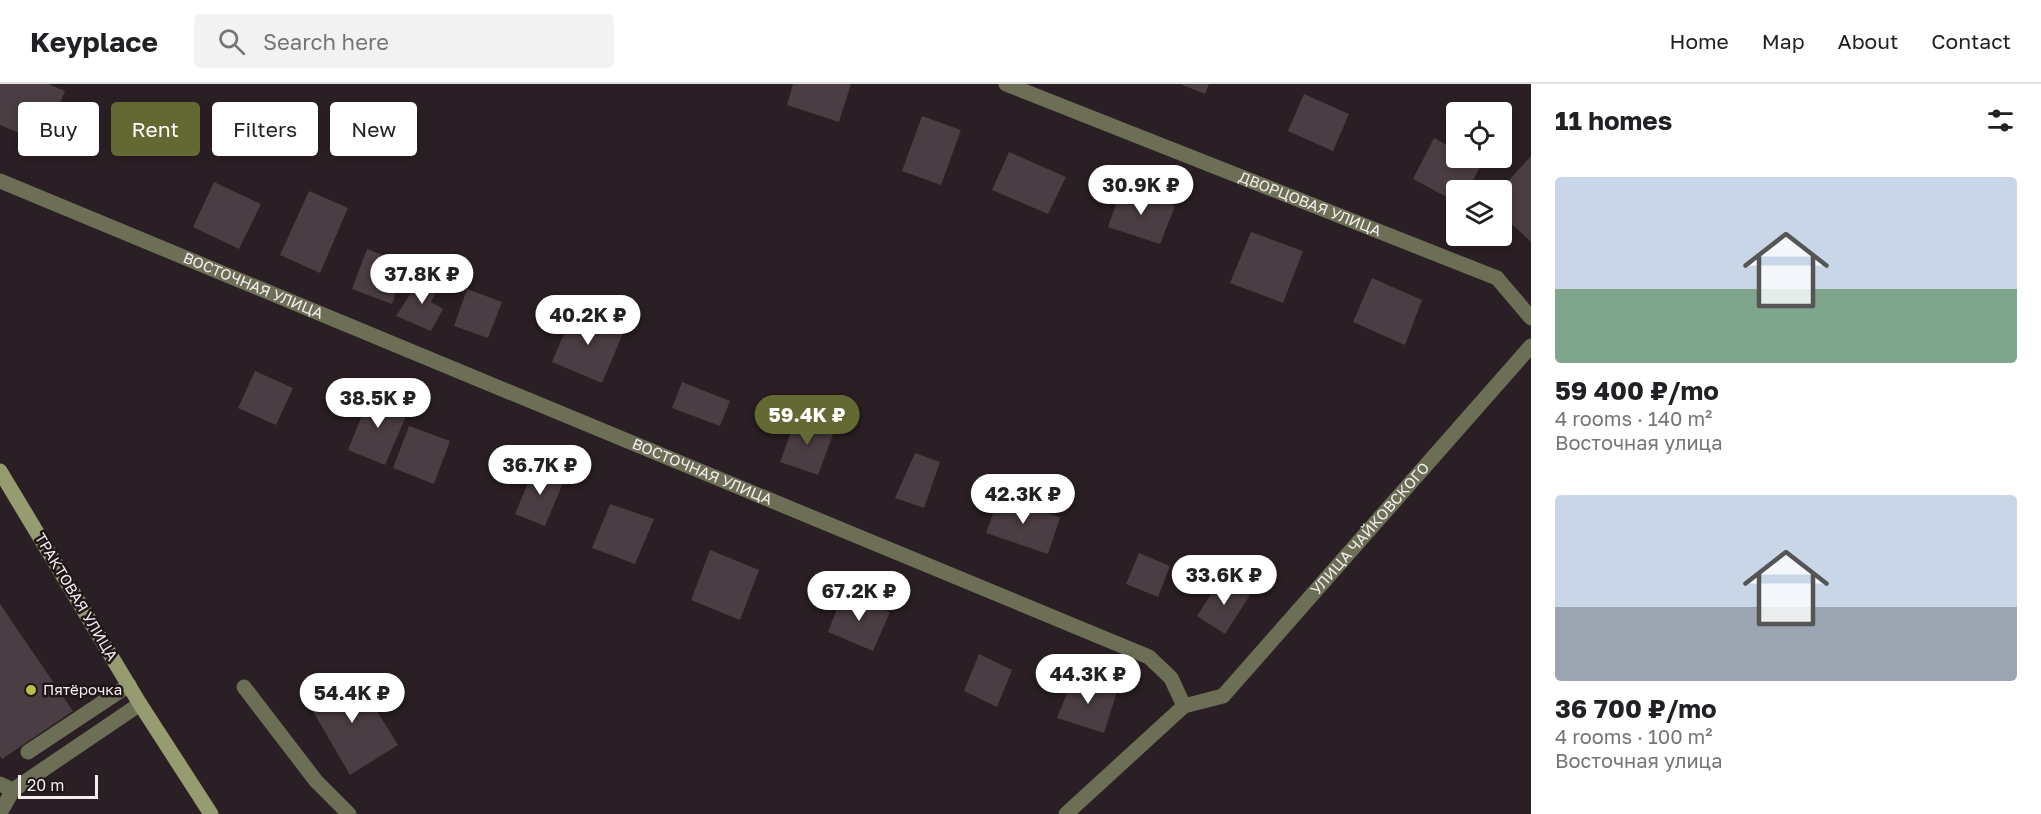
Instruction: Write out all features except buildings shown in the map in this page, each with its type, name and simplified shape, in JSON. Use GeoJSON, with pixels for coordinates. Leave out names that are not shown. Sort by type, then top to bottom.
{"type":"FeatureCollection","features":[{"type":"Feature","properties":{"kind":"street","name":"ДВОРЦОВАЯ УЛИЦА"},"geometry":{"type":"LineString","coordinates":[[1006,84],[1497,278],[1531,318]]}},
{"type":"Feature","properties":{"kind":"street","name":"ВОСТОЧНАЯ УЛИЦА"},"geometry":{"type":"LineString","coordinates":[[0,181],[1149,657],[1171,678],[1184,706]]}},
{"type":"Feature","properties":{"kind":"street","name":"УЛИЦА ЧАЙКОВСКОГО"},"geometry":{"type":"LineString","coordinates":[[1066,814],[1184,706],[1223,696],[1531,346]]}},
{"type":"Feature","properties":{"kind":"street","name":"ТРАКТОВАЯ УЛИЦА"},"geometry":{"type":"LineString","coordinates":[[0,471],[140,704],[211,814]]}},
{"type":"Feature","properties":{"kind":"street"},"geometry":{"type":"LineString","coordinates":[[28,752],[129,685]]}},
{"type":"Feature","properties":{"kind":"street"},"geometry":{"type":"LineString","coordinates":[[244,687],[316,781],[349,814]]}},
{"type":"Feature","properties":{"kind":"street"},"geometry":{"type":"LineString","coordinates":[[0,813],[6,787],[140,704]]}},
{"type":"Feature","properties":{"kind":"place","name":"Пятёрочка"},"geometry":{"type":"Point","coordinates":[31,690]}}]}
